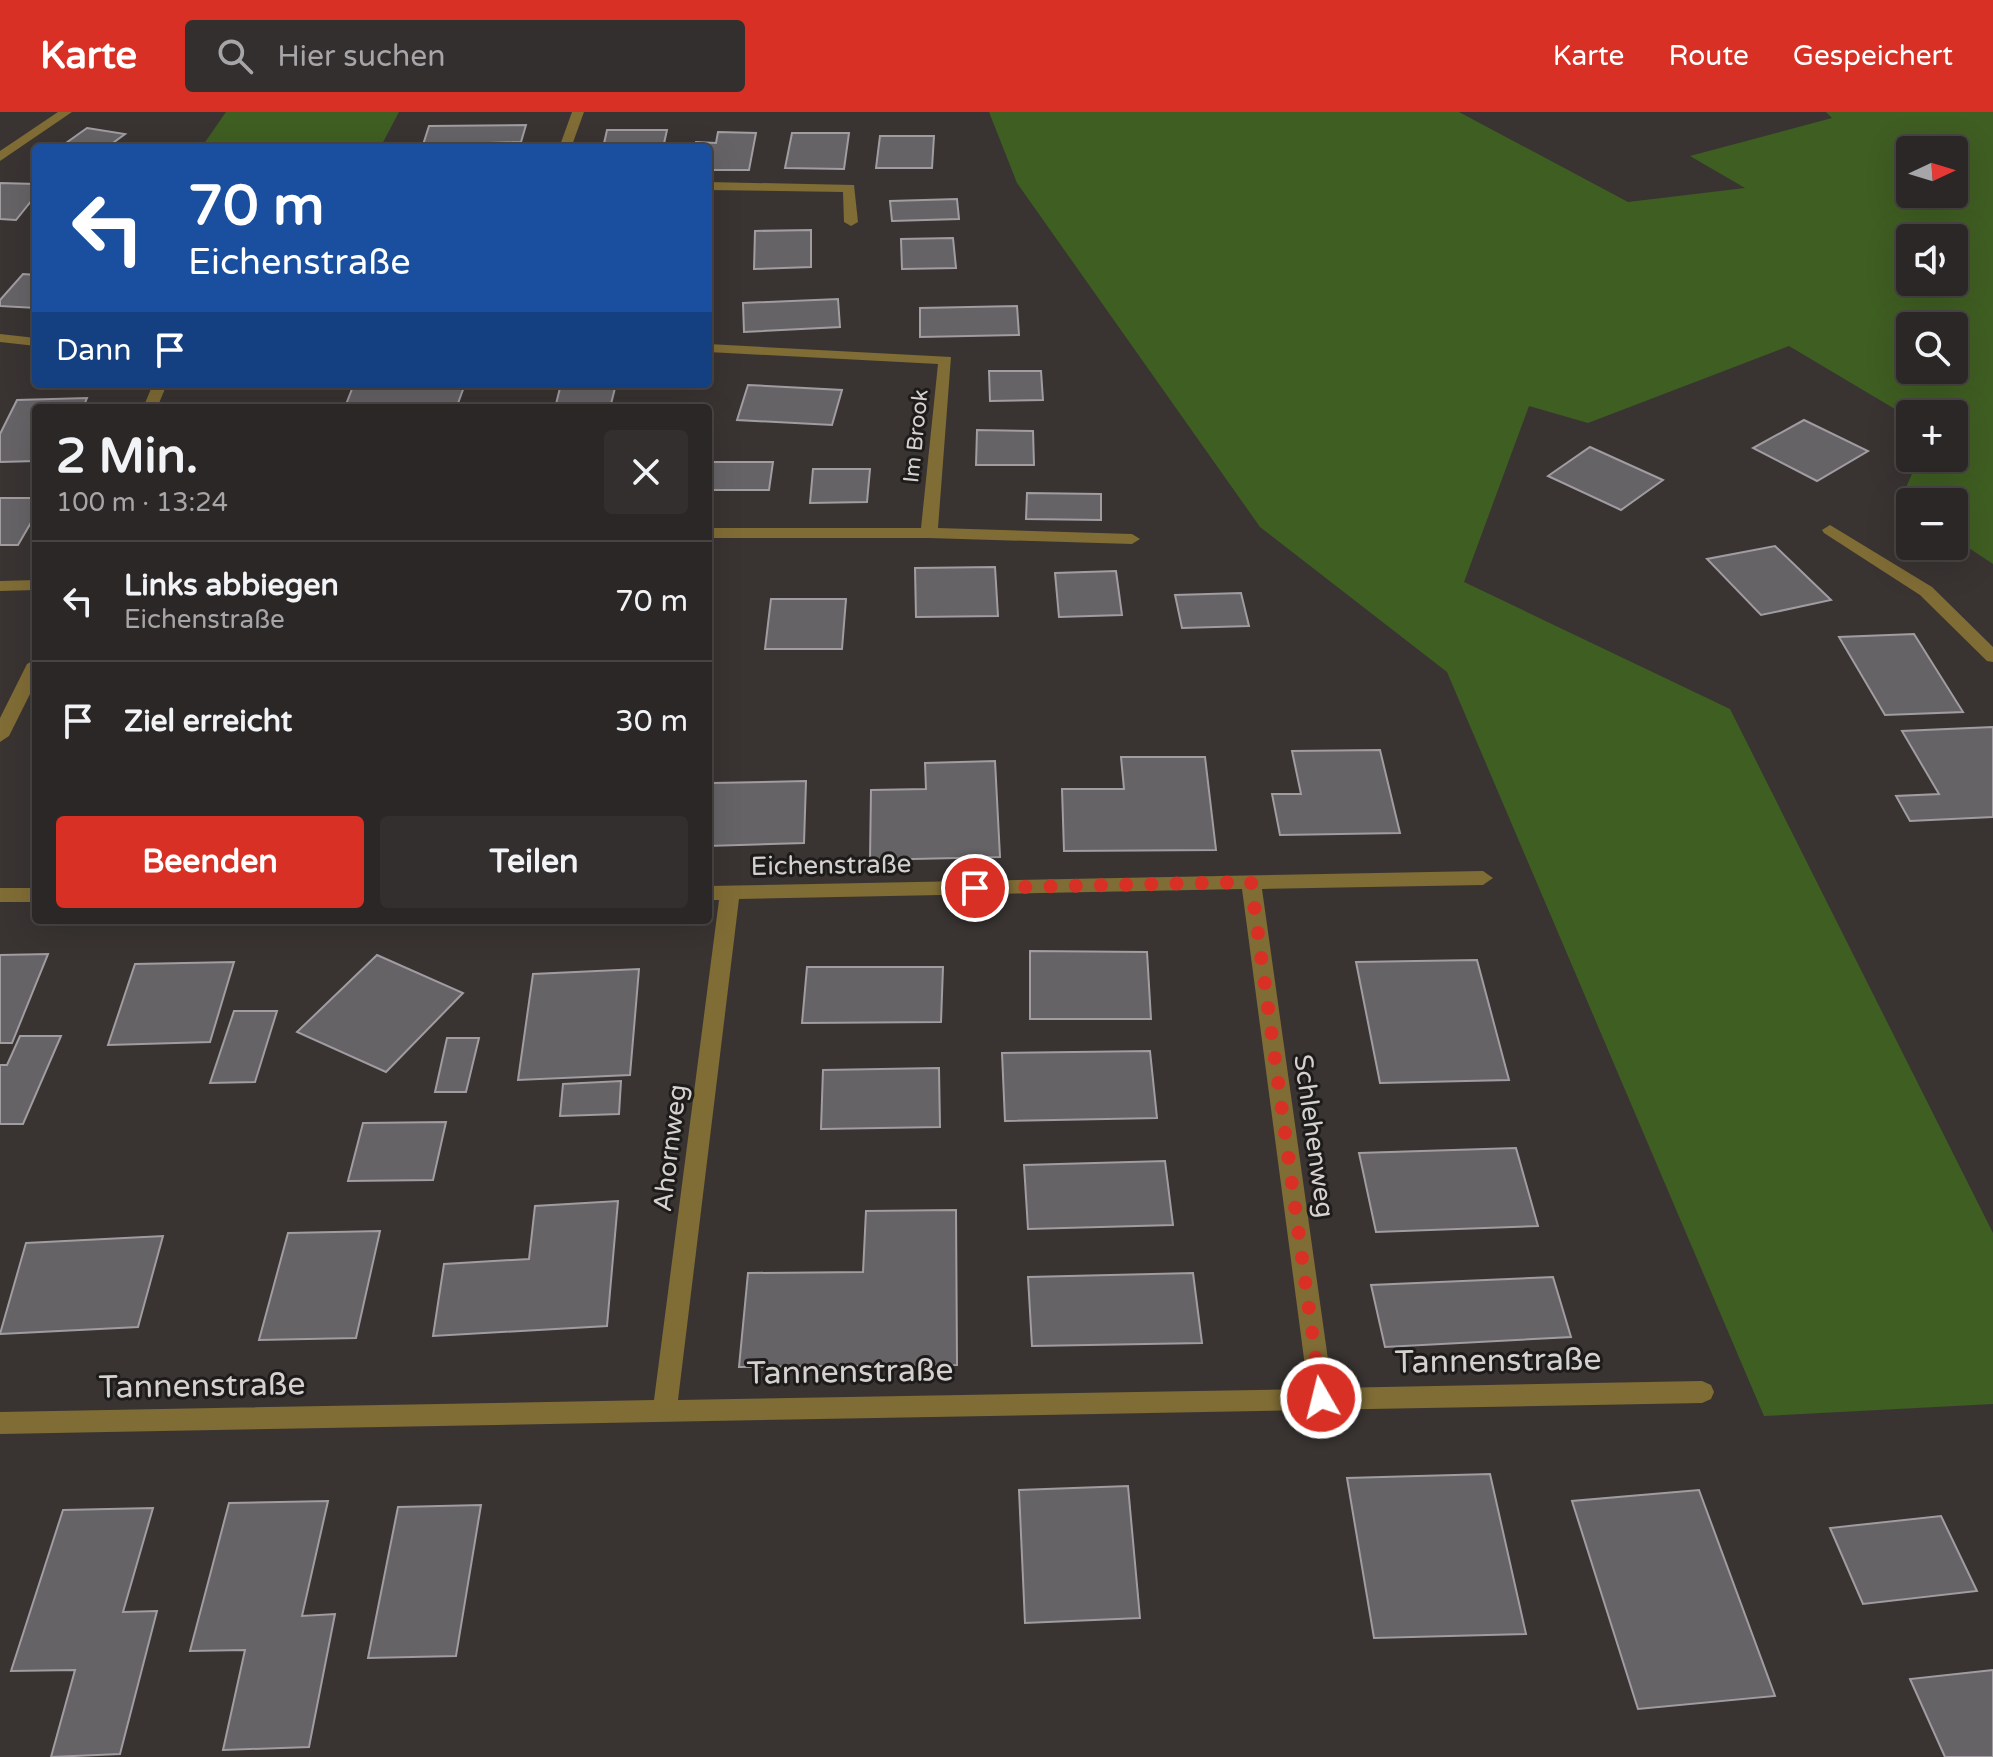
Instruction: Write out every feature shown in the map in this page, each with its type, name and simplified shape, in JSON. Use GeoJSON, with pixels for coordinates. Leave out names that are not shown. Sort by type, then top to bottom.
{"type":"FeatureCollection","features":[{"type":"Feature","properties":{"kind":"street"},"geometry":{"type":"LineString","coordinates":[[0,157],[66,112]]}},
{"type":"Feature","properties":{"kind":"street"},"geometry":{"type":"LineString","coordinates":[[566,144],[578,112]]}},
{"type":"Feature","properties":{"kind":"street"},"geometry":{"type":"LineString","coordinates":[[712,186],[849,188],[851,222]]}},
{"type":"Feature","properties":{"kind":"street"},"geometry":{"type":"LineString","coordinates":[[0,338],[32,342]]}},
{"type":"Feature","properties":{"kind":"street","name":"Im Brook"},"geometry":{"type":"LineString","coordinates":[[712,348],[946,360],[929,533]]}},
{"type":"Feature","properties":{"kind":"street"},"geometry":{"type":"LineString","coordinates":[[1830,530],[1926,591],[1993,657]]}},
{"type":"Feature","properties":{"kind":"street"},"geometry":{"type":"LineString","coordinates":[[712,533],[929,533],[1132,539]]}},
{"type":"Feature","properties":{"kind":"street"},"geometry":{"type":"LineString","coordinates":[[0,586],[32,585]]}},
{"type":"Feature","properties":{"kind":"street"},"geometry":{"type":"LineString","coordinates":[[0,736],[32,672]]}},
{"type":"Feature","properties":{"kind":"street","name":"Eichenstraße"},"geometry":{"type":"LineString","coordinates":[[719,893],[1483,878]]}},
{"type":"Feature","properties":{"kind":"street","name":"Schlehenweg"},"geometry":{"type":"LineString","coordinates":[[1251,882],[1321,1398]]}},
{"type":"Feature","properties":{"kind":"street","name":"Ahornweg"},"geometry":{"type":"LineString","coordinates":[[665,1410],[719,893]]}},
{"type":"Feature","properties":{"kind":"street"},"geometry":{"type":"LineString","coordinates":[[0,895],[32,895]]}},
{"type":"Feature","properties":{"kind":"street","name":"Tannenstraße"},"geometry":{"type":"LineString","coordinates":[[0,1423],[1702,1392]]}},
{"type":"Feature","properties":{"kind":"green space"},"geometry":{"type":"Polygon","coordinates":[[[226,112],[399,112],[382,144],[204,144],[226,112]]]}},
{"type":"Feature","properties":{"kind":"green space"},"geometry":{"type":"Polygon","coordinates":[[[989,112],[1459,112],[1628,202],[1745,188],[1690,156],[1832,118],[1826,112],[1993,112],[1993,564],[1968,547],[1968,488],[1906,488],[1913,472],[1968,472],[1968,400],[1896,400],[1896,410],[1789,346],[1588,423],[1529,406],[1464,582],[1730,709],[1993,1233],[1993,1404],[1764,1416],[1447,672],[1260,527],[1017,183],[989,112]]]}},
{"type":"Feature","properties":{"kind":"building"},"geometry":{"type":"Polygon","coordinates":[[[526,125],[521,142],[423,144],[429,126],[526,125]]]}},
{"type":"Feature","properties":{"kind":"building"},"geometry":{"type":"Polygon","coordinates":[[[87,128],[125,134],[111,144],[65,144],[87,128]]]}},
{"type":"Feature","properties":{"kind":"building"},"geometry":{"type":"Polygon","coordinates":[[[607,130],[667,130],[664,144],[604,144],[607,130]]]}},
{"type":"Feature","properties":{"kind":"building"},"geometry":{"type":"Polygon","coordinates":[[[718,132],[756,133],[749,170],[712,170],[712,144],[695,144],[716,143],[718,132]]]}},
{"type":"Feature","properties":{"kind":"building"},"geometry":{"type":"Polygon","coordinates":[[[792,133],[849,133],[844,169],[785,168],[792,133]]]}},
{"type":"Feature","properties":{"kind":"building"},"geometry":{"type":"Polygon","coordinates":[[[880,136],[934,136],[932,168],[876,168],[880,136]]]}},
{"type":"Feature","properties":{"kind":"building"},"geometry":{"type":"Polygon","coordinates":[[[0,183],[32,184],[32,200],[16,220],[0,219],[0,183]]]}},
{"type":"Feature","properties":{"kind":"building"},"geometry":{"type":"Polygon","coordinates":[[[957,199],[959,219],[892,221],[890,201],[957,199]]]}},
{"type":"Feature","properties":{"kind":"building"},"geometry":{"type":"Polygon","coordinates":[[[811,230],[811,267],[754,269],[755,231],[811,230]]]}},
{"type":"Feature","properties":{"kind":"building"},"geometry":{"type":"Polygon","coordinates":[[[953,238],[956,268],[902,269],[901,239],[953,238]]]}},
{"type":"Feature","properties":{"kind":"building"},"geometry":{"type":"Polygon","coordinates":[[[23,274],[32,275],[32,308],[0,306],[0,300],[23,274]]]}},
{"type":"Feature","properties":{"kind":"building"},"geometry":{"type":"Polygon","coordinates":[[[838,299],[840,327],[744,332],[743,303],[838,299]]]}},
{"type":"Feature","properties":{"kind":"building"},"geometry":{"type":"Polygon","coordinates":[[[1017,306],[1019,335],[920,337],[920,308],[1017,306]]]}},
{"type":"Feature","properties":{"kind":"building"},"geometry":{"type":"Polygon","coordinates":[[[989,371],[1041,371],[1043,400],[990,401],[989,371]]]}},
{"type":"Feature","properties":{"kind":"building"},"geometry":{"type":"Polygon","coordinates":[[[748,385],[842,390],[832,425],[737,420],[748,385]]]}},
{"type":"Feature","properties":{"kind":"building"},"geometry":{"type":"Polygon","coordinates":[[[352,388],[464,388],[458,404],[346,404],[352,388]]]}},
{"type":"Feature","properties":{"kind":"building"},"geometry":{"type":"Polygon","coordinates":[[[560,388],[615,388],[611,404],[556,404],[560,388]]]}},
{"type":"Feature","properties":{"kind":"building"},"geometry":{"type":"Polygon","coordinates":[[[87,398],[85,404],[32,404],[32,461],[0,462],[0,434],[17,400],[87,398]]]}},
{"type":"Feature","properties":{"kind":"building"},"geometry":{"type":"Polygon","coordinates":[[[1804,420],[1868,451],[1817,481],[1753,448],[1804,420]]]}},
{"type":"Feature","properties":{"kind":"building"},"geometry":{"type":"Polygon","coordinates":[[[977,430],[1033,431],[1034,465],[976,465],[977,430]]]}},
{"type":"Feature","properties":{"kind":"building"},"geometry":{"type":"Polygon","coordinates":[[[1590,447],[1663,480],[1621,510],[1548,476],[1590,447]]]}},
{"type":"Feature","properties":{"kind":"building"},"geometry":{"type":"Polygon","coordinates":[[[712,462],[773,462],[769,490],[712,490],[712,462]]]}},
{"type":"Feature","properties":{"kind":"building"},"geometry":{"type":"Polygon","coordinates":[[[813,469],[870,469],[867,502],[810,503],[813,469]]]}},
{"type":"Feature","properties":{"kind":"building"},"geometry":{"type":"Polygon","coordinates":[[[1027,493],[1101,494],[1101,520],[1026,519],[1027,493]]]}},
{"type":"Feature","properties":{"kind":"building"},"geometry":{"type":"Polygon","coordinates":[[[0,498],[32,498],[32,521],[18,545],[0,545],[0,498]]]}},
{"type":"Feature","properties":{"kind":"building"},"geometry":{"type":"Polygon","coordinates":[[[1775,546],[1831,600],[1761,615],[1707,559],[1775,546]]]}},
{"type":"Feature","properties":{"kind":"building"},"geometry":{"type":"Polygon","coordinates":[[[995,567],[998,616],[916,617],[915,568],[995,567]]]}},
{"type":"Feature","properties":{"kind":"building"},"geometry":{"type":"Polygon","coordinates":[[[1116,571],[1122,615],[1059,617],[1055,573],[1116,571]]]}},
{"type":"Feature","properties":{"kind":"building"},"geometry":{"type":"Polygon","coordinates":[[[1241,593],[1249,626],[1182,628],[1175,595],[1241,593]]]}},
{"type":"Feature","properties":{"kind":"building"},"geometry":{"type":"Polygon","coordinates":[[[771,599],[846,599],[842,649],[765,649],[771,599]]]}},
{"type":"Feature","properties":{"kind":"building"},"geometry":{"type":"Polygon","coordinates":[[[1914,634],[1963,712],[1885,715],[1839,637],[1914,634]]]}},
{"type":"Feature","properties":{"kind":"building"},"geometry":{"type":"Polygon","coordinates":[[[1993,727],[1993,817],[1910,821],[1896,796],[1939,794],[1902,731],[1993,727]]]}},
{"type":"Feature","properties":{"kind":"building"},"geometry":{"type":"Polygon","coordinates":[[[1380,750],[1400,833],[1280,835],[1272,794],[1301,794],[1292,751],[1380,750]]]}},
{"type":"Feature","properties":{"kind":"building"},"geometry":{"type":"Polygon","coordinates":[[[1121,757],[1205,757],[1216,850],[1064,851],[1062,789],[1124,789],[1121,757]]]}},
{"type":"Feature","properties":{"kind":"building"},"geometry":{"type":"Polygon","coordinates":[[[995,761],[1000,857],[870,860],[871,790],[926,789],[925,763],[995,761]]]}},
{"type":"Feature","properties":{"kind":"building"},"geometry":{"type":"Polygon","coordinates":[[[806,781],[804,843],[712,846],[712,783],[806,781]]]}},
{"type":"Feature","properties":{"kind":"building"},"geometry":{"type":"Polygon","coordinates":[[[1030,951],[1147,952],[1151,1019],[1030,1019],[1030,951]]]}},
{"type":"Feature","properties":{"kind":"building"},"geometry":{"type":"Polygon","coordinates":[[[48,954],[12,1043],[0,1043],[0,955],[48,954]]]}},
{"type":"Feature","properties":{"kind":"building"},"geometry":{"type":"Polygon","coordinates":[[[377,955],[463,993],[386,1072],[297,1032],[377,955]]]}},
{"type":"Feature","properties":{"kind":"building"},"geometry":{"type":"Polygon","coordinates":[[[1477,960],[1509,1080],[1380,1083],[1356,962],[1477,960]]]}},
{"type":"Feature","properties":{"kind":"building"},"geometry":{"type":"Polygon","coordinates":[[[234,962],[210,1042],[108,1045],[135,964],[234,962]]]}},
{"type":"Feature","properties":{"kind":"building"},"geometry":{"type":"Polygon","coordinates":[[[807,967],[943,967],[941,1022],[802,1023],[807,967]]]}},
{"type":"Feature","properties":{"kind":"building"},"geometry":{"type":"Polygon","coordinates":[[[639,969],[630,1075],[518,1080],[533,974],[639,969]]]}},
{"type":"Feature","properties":{"kind":"building"},"geometry":{"type":"Polygon","coordinates":[[[234,1011],[277,1011],[255,1082],[210,1083],[234,1011]]]}},
{"type":"Feature","properties":{"kind":"building"},"geometry":{"type":"Polygon","coordinates":[[[20,1036],[61,1036],[23,1124],[0,1124],[0,1065],[7,1065],[20,1036]]]}},
{"type":"Feature","properties":{"kind":"building"},"geometry":{"type":"Polygon","coordinates":[[[447,1038],[479,1038],[466,1092],[435,1092],[447,1038]]]}},
{"type":"Feature","properties":{"kind":"building"},"geometry":{"type":"Polygon","coordinates":[[[1150,1051],[1157,1118],[1005,1121],[1002,1053],[1150,1051]]]}},
{"type":"Feature","properties":{"kind":"building"},"geometry":{"type":"Polygon","coordinates":[[[939,1068],[940,1127],[821,1129],[823,1070],[939,1068]]]}},
{"type":"Feature","properties":{"kind":"building"},"geometry":{"type":"Polygon","coordinates":[[[621,1081],[619,1114],[560,1116],[563,1084],[621,1081]]]}},
{"type":"Feature","properties":{"kind":"building"},"geometry":{"type":"Polygon","coordinates":[[[446,1122],[433,1180],[348,1181],[363,1123],[446,1122]]]}},
{"type":"Feature","properties":{"kind":"building"},"geometry":{"type":"Polygon","coordinates":[[[1516,1148],[1538,1226],[1376,1232],[1359,1153],[1516,1148]]]}},
{"type":"Feature","properties":{"kind":"building"},"geometry":{"type":"Polygon","coordinates":[[[1165,1161],[1173,1225],[1028,1229],[1024,1165],[1165,1161]]]}},
{"type":"Feature","properties":{"kind":"building"},"geometry":{"type":"Polygon","coordinates":[[[618,1201],[607,1326],[433,1336],[444,1264],[529,1259],[535,1206],[618,1201]]]}},
{"type":"Feature","properties":{"kind":"building"},"geometry":{"type":"Polygon","coordinates":[[[956,1210],[957,1365],[739,1367],[748,1273],[863,1272],[866,1211],[956,1210]]]}},
{"type":"Feature","properties":{"kind":"building"},"geometry":{"type":"Polygon","coordinates":[[[380,1231],[356,1338],[259,1340],[288,1233],[380,1231]]]}},
{"type":"Feature","properties":{"kind":"building"},"geometry":{"type":"Polygon","coordinates":[[[163,1236],[138,1327],[0,1334],[26,1243],[163,1236]]]}},
{"type":"Feature","properties":{"kind":"building"},"geometry":{"type":"Polygon","coordinates":[[[1193,1273],[1202,1343],[1032,1346],[1028,1277],[1193,1273]]]}},
{"type":"Feature","properties":{"kind":"building"},"geometry":{"type":"Polygon","coordinates":[[[1553,1277],[1571,1337],[1385,1347],[1371,1285],[1553,1277]]]}},
{"type":"Feature","properties":{"kind":"building"},"geometry":{"type":"Polygon","coordinates":[[[1490,1474],[1526,1634],[1374,1638],[1347,1478],[1490,1474]]]}},
{"type":"Feature","properties":{"kind":"building"},"geometry":{"type":"Polygon","coordinates":[[[1128,1486],[1140,1618],[1025,1623],[1019,1490],[1128,1486]]]}},
{"type":"Feature","properties":{"kind":"building"},"geometry":{"type":"Polygon","coordinates":[[[1699,1490],[1775,1696],[1638,1709],[1572,1501],[1699,1490]]]}},
{"type":"Feature","properties":{"kind":"building"},"geometry":{"type":"Polygon","coordinates":[[[328,1501],[302,1616],[335,1614],[309,1747],[223,1750],[245,1650],[190,1651],[229,1503],[328,1501]]]}},
{"type":"Feature","properties":{"kind":"building"},"geometry":{"type":"Polygon","coordinates":[[[481,1505],[456,1656],[368,1658],[398,1507],[481,1505]]]}},
{"type":"Feature","properties":{"kind":"building"},"geometry":{"type":"Polygon","coordinates":[[[153,1508],[123,1612],[157,1611],[120,1754],[51,1757],[75,1670],[11,1671],[63,1510],[153,1508]]]}},
{"type":"Feature","properties":{"kind":"building"},"geometry":{"type":"Polygon","coordinates":[[[1941,1516],[1977,1591],[1863,1604],[1830,1528],[1941,1516]]]}},
{"type":"Feature","properties":{"kind":"building"},"geometry":{"type":"Polygon","coordinates":[[[1993,1670],[1993,1757],[1945,1757],[1910,1679],[1993,1670]]]}},
{"type":"Feature","properties":{"kind":"route"},"geometry":{"type":"LineString","coordinates":[[975,888],[1251,882],[1321,1398]]}}]}
